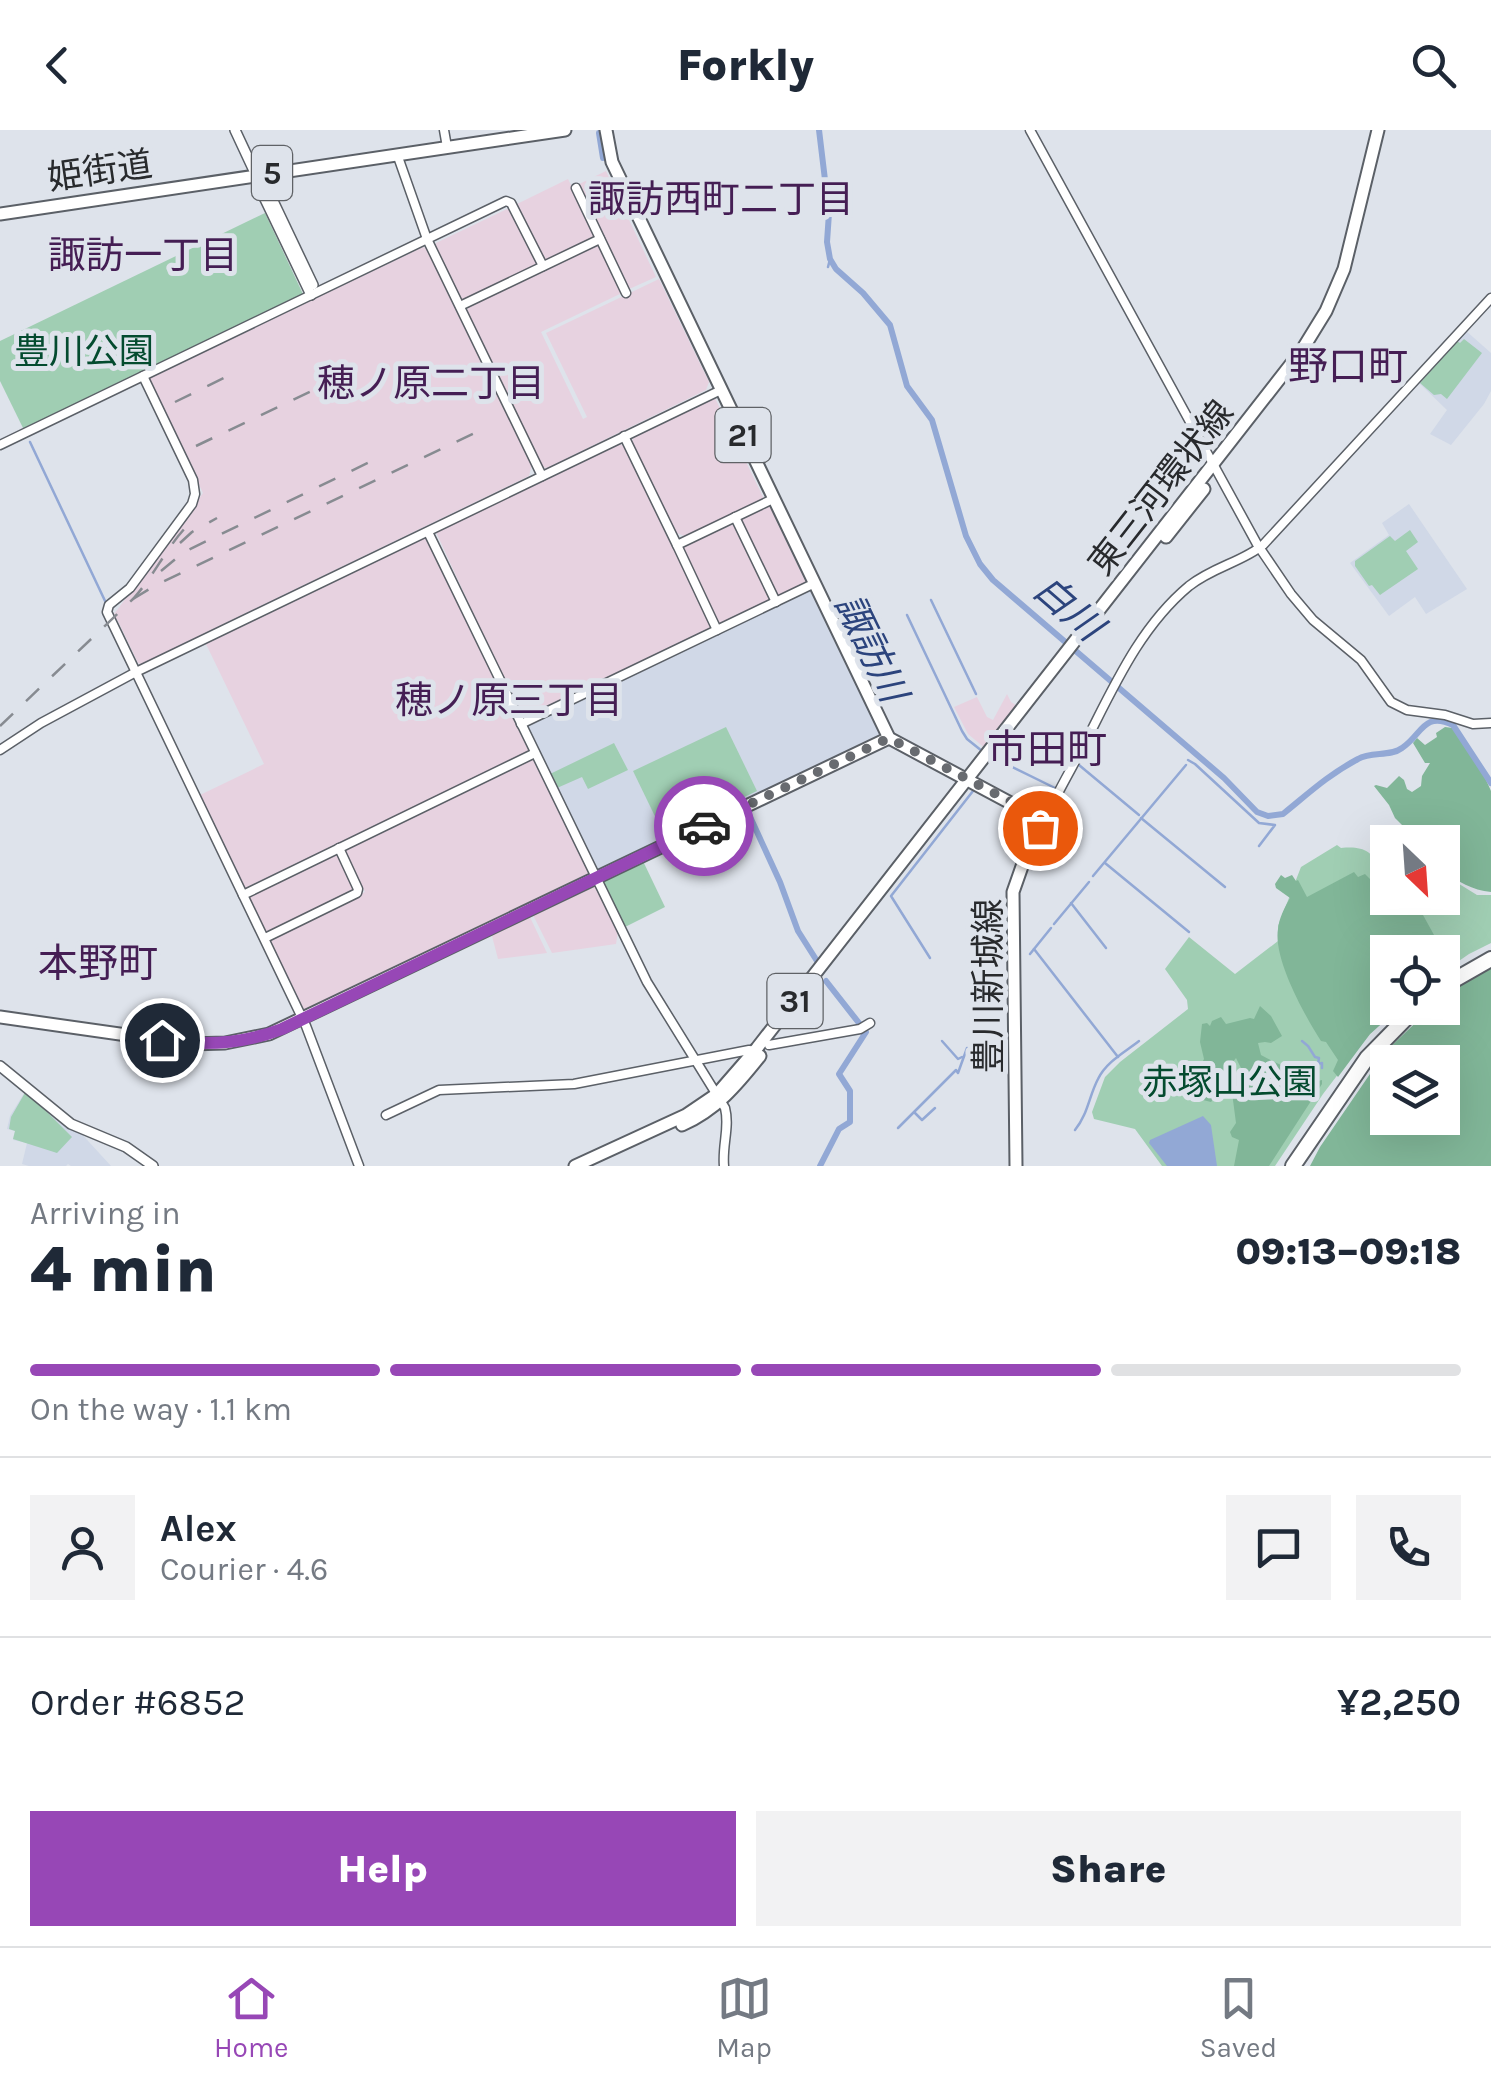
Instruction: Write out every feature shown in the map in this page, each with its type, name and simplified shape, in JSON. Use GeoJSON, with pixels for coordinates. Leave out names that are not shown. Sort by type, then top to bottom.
{"type":"FeatureCollection","features":[{"type":"Feature","properties":{"kind":"highway"},"geometry":{"type":"LineString","coordinates":[[1460,966],[1491,949]]}},
{"type":"Feature","properties":{"kind":"highway"},"geometry":{"type":"LineString","coordinates":[[1460,977],[1491,959]]}},
{"type":"Feature","properties":{"kind":"highway"},"geometry":{"type":"LineString","coordinates":[[1285,1166],[1356,1059],[1387,1025]]}},
{"type":"Feature","properties":{"kind":"highway"},"geometry":{"type":"LineString","coordinates":[[1297,1166],[1340,1096],[1377,1046],[1399,1025]]}},
{"type":"Feature","properties":{"kind":"main road"},"geometry":{"type":"LineString","coordinates":[[235,130],[314,294]]}},
{"type":"Feature","properties":{"kind":"main road","name":"姫街道"},"geometry":{"type":"LineString","coordinates":[[0,214],[565,130]]}},
{"type":"Feature","properties":{"kind":"main road","name":"21"},"geometry":{"type":"LineString","coordinates":[[606,130],[612,162],[771,500],[889,738]]}},
{"type":"Feature","properties":{"kind":"main road","name":"東三河環状線"},"geometry":{"type":"LineString","coordinates":[[592,1166],[691,1121],[769,1044],[1073,649],[1293,374],[1332,316],[1354,258],[1382,130]]}},
{"type":"Feature","properties":{"kind":"main road"},"geometry":{"type":"LineString","coordinates":[[0,1017],[208,1044],[269,1034],[889,738],[1044,821]]}},
{"type":"Feature","properties":{"kind":"main road","name":"東三河環状線"},"geometry":{"type":"LineString","coordinates":[[575,1166],[719,1097],[971,780]]}},
{"type":"Feature","properties":{"kind":"main road","name":"豊川新城線"},"geometry":{"type":"LineString","coordinates":[[1016,1166],[1013,892],[1044,821]]}},
{"type":"Feature","properties":{"kind":"main road"},"geometry":{"type":"LineString","coordinates":[[0,1066],[71,1124],[126,1148],[154,1166]]}},
{"type":"Feature","properties":{"kind":"street"},"geometry":{"type":"LineString","coordinates":[[444,130],[447,147]]}},
{"type":"Feature","properties":{"kind":"street"},"geometry":{"type":"LineString","coordinates":[[1030,130],[1260,548],[1291,594],[1312,620],[1361,660],[1391,702],[1408,710],[1446,714],[1474,724],[1491,723]]}},
{"type":"Feature","properties":{"kind":"street"},"geometry":{"type":"LineString","coordinates":[[398,154],[427,239],[542,476]]}},
{"type":"Feature","properties":{"kind":"street"},"geometry":{"type":"LineString","coordinates":[[576,188],[626,292]]}},
{"type":"Feature","properties":{"kind":"street"},"geometry":{"type":"LineString","coordinates":[[0,445],[508,201],[543,266]]}},
{"type":"Feature","properties":{"kind":"street"},"geometry":{"type":"LineString","coordinates":[[460,306],[600,239]]}},
{"type":"Feature","properties":{"kind":"street"},"geometry":{"type":"LineString","coordinates":[[1044,821],[1135,648],[1186,589],[1208,573],[1260,548],[1491,298]]}},
{"type":"Feature","properties":{"kind":"street"},"geometry":{"type":"LineString","coordinates":[[143,376],[193,480],[195,494],[192,504],[130,588],[107,608],[303,1019],[359,1166]]}},
{"type":"Feature","properties":{"kind":"street"},"geometry":{"type":"LineString","coordinates":[[0,750],[136,672],[721,390]]}},
{"type":"Feature","properties":{"kind":"street"},"geometry":{"type":"LineString","coordinates":[[624,436],[717,630]]}},
{"type":"Feature","properties":{"kind":"street"},"geometry":{"type":"LineString","coordinates":[[677,545],[771,500]]}},
{"type":"Feature","properties":{"kind":"street"},"geometry":{"type":"LineString","coordinates":[[735,517],[776,602]]}},
{"type":"Feature","properties":{"kind":"street"},"geometry":{"type":"LineString","coordinates":[[428,532],[647,982],[727,1114],[724,1166]]}},
{"type":"Feature","properties":{"kind":"street"},"geometry":{"type":"LineString","coordinates":[[522,724],[812,585]]}},
{"type":"Feature","properties":{"kind":"street"},"geometry":{"type":"LineString","coordinates":[[243,894],[535,754]]}},
{"type":"Feature","properties":{"kind":"street"},"geometry":{"type":"LineString","coordinates":[[264,938],[358,891],[339,848]]}},
{"type":"Feature","properties":{"kind":"street"},"geometry":{"type":"LineString","coordinates":[[769,1044],[870,1024]]}},
{"type":"Feature","properties":{"kind":"street"},"geometry":{"type":"LineString","coordinates":[[386,1115],[439,1090],[574,1084],[754,1051]]}},
{"type":"Feature","properties":{"kind":"shaded area"},"geometry":{"type":"Polygon","coordinates":[[[606,171],[656,277],[627,290],[577,185],[606,171]]]}},
{"type":"Feature","properties":{"kind":"shaded area"},"geometry":{"type":"Polygon","coordinates":[[[568,179],[596,236],[547,262],[517,204],[568,179]]]}},
{"type":"Feature","properties":{"kind":"shaded area"},"geometry":{"type":"Polygon","coordinates":[[[507,209],[514,212],[539,262],[537,266],[461,301],[436,243],[507,209]]]}},
{"type":"Feature","properties":{"kind":"shaded area"},"geometry":{"type":"Polygon","coordinates":[[[602,246],[624,292],[541,332],[583,419],[587,417],[546,333],[659,279],[709,382],[706,390],[547,468],[542,467],[467,311],[469,305],[602,246]]]}},
{"type":"Feature","properties":{"kind":"shaded area"},"geometry":{"type":"Polygon","coordinates":[[[423,247],[428,249],[511,418],[532,464],[529,476],[138,663],[117,619],[112,617],[203,493],[148,379],[423,247]]]}},
{"type":"Feature","properties":{"kind":"shaded area"},"geometry":{"type":"Polygon","coordinates":[[[1465,330],[1491,353],[1491,391],[1451,445],[1430,434],[1447,410],[1418,382],[1465,330]]]}},
{"type":"Feature","properties":{"kind":"shaded area"},"geometry":{"type":"Polygon","coordinates":[[[715,398],[764,499],[687,537],[674,532],[631,445],[634,436],[715,398]]]}},
{"type":"Feature","properties":{"kind":"shaded area"},"geometry":{"type":"Polygon","coordinates":[[[618,444],[625,446],[712,626],[710,631],[522,720],[436,532],[618,444]]]}},
{"type":"Feature","properties":{"kind":"shaded area"},"geometry":{"type":"Polygon","coordinates":[[[1409,504],[1467,589],[1426,614],[1415,597],[1389,616],[1350,563],[1389,535],[1382,523],[1409,504]]]}},
{"type":"Feature","properties":{"kind":"shaded area"},"geometry":{"type":"Polygon","coordinates":[[[766,505],[806,583],[779,596],[739,520],[766,505]]]}},
{"type":"Feature","properties":{"kind":"shaded area"},"geometry":{"type":"Polygon","coordinates":[[[737,523],[772,599],[771,603],[722,626],[717,624],[681,549],[737,523]]]}},
{"type":"Feature","properties":{"kind":"shaded area"},"geometry":{"type":"Polygon","coordinates":[[[426,536],[528,753],[245,888],[200,795],[264,764],[206,644],[426,536]]]}},
{"type":"Feature","properties":{"kind":"shaded area"},"geometry":{"type":"Polygon","coordinates":[[[810,588],[881,735],[597,872],[526,724],[810,588]]]}},
{"type":"Feature","properties":{"kind":"shaded area"},"geometry":{"type":"Polygon","coordinates":[[[1007,694],[1019,707],[986,749],[968,734],[954,707],[977,697],[987,717],[993,720],[1007,694]]]}},
{"type":"Feature","properties":{"kind":"shaded area"},"geometry":{"type":"Polygon","coordinates":[[[530,758],[587,875],[303,1013],[268,941],[365,892],[346,848],[530,758]]]}},
{"type":"Feature","properties":{"kind":"shaded area"},"geometry":{"type":"Polygon","coordinates":[[[336,853],[354,892],[266,933],[250,894],[336,853]]]}},
{"type":"Feature","properties":{"kind":"shaded area"},"geometry":{"type":"Polygon","coordinates":[[[593,882],[618,931],[616,944],[552,953],[532,913],[593,882]]]}},
{"type":"Feature","properties":{"kind":"shaded area"},"geometry":{"type":"Polygon","coordinates":[[[528,913],[547,953],[498,959],[491,932],[528,913]]]}},
{"type":"Feature","properties":{"kind":"shaded area"},"geometry":{"type":"Polygon","coordinates":[[[26,1090],[78,1130],[111,1166],[22,1164],[27,1143],[13,1140],[15,1131],[7,1129],[26,1090]]]}},
{"type":"Feature","properties":{"kind":"green space","name":"豊川公園"},"geometry":{"type":"Polygon","coordinates":[[[265,213],[303,294],[24,430],[0,381],[0,341],[265,213]]]}},
{"type":"Feature","properties":{"kind":"green space"},"geometry":{"type":"Polygon","coordinates":[[[1464,339],[1482,353],[1447,399],[1441,394],[1434,395],[1420,383],[1457,341],[1464,339]]]}},
{"type":"Feature","properties":{"kind":"green space"},"geometry":{"type":"Polygon","coordinates":[[[1410,530],[1418,542],[1406,551],[1418,569],[1380,595],[1369,586],[1355,561],[1390,536],[1395,541],[1410,530]]]}},
{"type":"Feature","properties":{"kind":"green space"},"geometry":{"type":"Polygon","coordinates":[[[726,727],[757,791],[664,835],[633,771],[726,727]]]}},
{"type":"Feature","properties":{"kind":"green space"},"geometry":{"type":"Polygon","coordinates":[[[1445,727],[1453,728],[1479,764],[1491,791],[1491,892],[1460,882],[1460,825],[1402,825],[1374,786],[1387,788],[1399,776],[1412,792],[1421,786],[1430,763],[1425,763],[1413,743],[1417,738],[1425,745],[1437,737],[1436,733],[1445,727]]]}},
{"type":"Feature","properties":{"kind":"green space"},"geometry":{"type":"Polygon","coordinates":[[[614,743],[628,770],[588,789],[582,777],[557,788],[550,774],[614,743]]]}},
{"type":"Feature","properties":{"kind":"green space","name":"赤塚山公園"},"geometry":{"type":"Polygon","coordinates":[[[1337,845],[1366,851],[1370,854],[1370,915],[1460,915],[1460,884],[1477,895],[1491,895],[1491,943],[1460,960],[1460,935],[1370,935],[1370,1025],[1380,1025],[1323,1094],[1275,1166],[1162,1166],[1135,1129],[1094,1119],[1092,1112],[1105,1077],[1188,1009],[1187,1000],[1165,969],[1189,937],[1235,974],[1278,941],[1278,926],[1301,867],[1337,845]]]}},
{"type":"Feature","properties":{"kind":"green space"},"geometry":{"type":"Polygon","coordinates":[[[642,859],[665,907],[625,927],[602,880],[642,859]]]}},
{"type":"Feature","properties":{"kind":"green space"},"geometry":{"type":"Polygon","coordinates":[[[1354,872],[1358,877],[1365,874],[1370,879],[1370,915],[1423,915],[1434,935],[1370,935],[1370,1025],[1380,1025],[1338,1077],[1333,1071],[1338,1060],[1314,1030],[1280,956],[1278,929],[1290,898],[1275,884],[1281,875],[1292,875],[1307,897],[1354,872]]]}},
{"type":"Feature","properties":{"kind":"green space"},"geometry":{"type":"Polygon","coordinates":[[[1491,965],[1491,1166],[1310,1166],[1370,1074],[1370,1135],[1460,1135],[1460,1045],[1392,1045],[1413,1025],[1460,1025],[1460,986],[1491,965]]]}},
{"type":"Feature","properties":{"kind":"green space"},"geometry":{"type":"Polygon","coordinates":[[[1260,1006],[1282,1036],[1271,1043],[1258,1043],[1261,1055],[1288,1068],[1315,1074],[1322,1084],[1269,1166],[1234,1166],[1239,1140],[1230,1132],[1236,1123],[1231,1085],[1241,1068],[1236,1058],[1226,1071],[1219,1069],[1220,1090],[1211,1102],[1203,1100],[1195,1076],[1204,1059],[1200,1042],[1202,1024],[1210,1026],[1221,1017],[1226,1024],[1254,1019],[1260,1006]]]}},
{"type":"Feature","properties":{"kind":"green space"},"geometry":{"type":"Polygon","coordinates":[[[26,1091],[72,1137],[57,1153],[13,1139],[15,1131],[9,1129],[11,1117],[26,1091]]]}},
{"type":"Feature","properties":{"kind":"water"},"geometry":{"type":"Polygon","coordinates":[[[1203,1116],[1211,1125],[1217,1166],[1167,1166],[1150,1140],[1203,1116]]]}},
{"type":"Feature","properties":{"kind":"waterway","name":"白川"},"geometry":{"type":"LineString","coordinates":[[819,130],[830,259],[890,325],[907,386],[932,420],[966,536],[993,580],[1224,778],[1257,812],[1268,816],[1283,814],[1347,765],[1363,757],[1397,751],[1435,721],[1453,725],[1491,783]]}},
{"type":"Feature","properties":{"kind":"waterway","name":"諏訪川"},"geometry":{"type":"LineString","coordinates":[[599,133],[603,158]]}},
{"type":"Feature","properties":{"kind":"waterway","name":"白川"},"geometry":{"type":"LineString","coordinates":[[828,267],[830,259]]}},
{"type":"Feature","properties":{"kind":"waterway"},"geometry":{"type":"LineString","coordinates":[[30,442],[106,603]]}},
{"type":"Feature","properties":{"kind":"waterway"},"geometry":{"type":"LineString","coordinates":[[931,600],[976,694]]}},
{"type":"Feature","properties":{"kind":"waterway"},"geometry":{"type":"LineString","coordinates":[[907,615],[962,731],[982,751]]}},
{"type":"Feature","properties":{"kind":"waterway"},"geometry":{"type":"LineString","coordinates":[[1018,733],[1072,760]]}},
{"type":"Feature","properties":{"kind":"waterway"},"geometry":{"type":"LineString","coordinates":[[998,760],[1055,788]]}},
{"type":"Feature","properties":{"kind":"waterway"},"geometry":{"type":"LineString","coordinates":[[1188,760],[1259,823],[1275,825],[1259,846]]}},
{"type":"Feature","properties":{"kind":"waterway"},"geometry":{"type":"LineString","coordinates":[[1079,765],[1139,815]]}},
{"type":"Feature","properties":{"kind":"waterway"},"geometry":{"type":"LineString","coordinates":[[1093,876],[1186,765]]}},
{"type":"Feature","properties":{"kind":"waterway"},"geometry":{"type":"LineString","coordinates":[[930,958],[891,896],[977,790]]}},
{"type":"Feature","properties":{"kind":"waterway","name":"諏訪川"},"geometry":{"type":"LineString","coordinates":[[746,808],[798,931],[817,961]]}},
{"type":"Feature","properties":{"kind":"waterway"},"geometry":{"type":"LineString","coordinates":[[1141,818],[1225,887]]}},
{"type":"Feature","properties":{"kind":"waterway"},"geometry":{"type":"LineString","coordinates":[[1105,863],[1189,932]]}},
{"type":"Feature","properties":{"kind":"waterway"},"geometry":{"type":"LineString","coordinates":[[1054,924],[1089,882]]}},
{"type":"Feature","properties":{"kind":"waterway"},"geometry":{"type":"LineString","coordinates":[[1071,903],[1106,948]]}},
{"type":"Feature","properties":{"kind":"waterway"},"geometry":{"type":"LineString","coordinates":[[1030,954],[1051,928]]}},
{"type":"Feature","properties":{"kind":"waterway"},"geometry":{"type":"LineString","coordinates":[[1034,949],[1118,1057]]}},
{"type":"Feature","properties":{"kind":"waterway","name":"諏訪川"},"geometry":{"type":"LineString","coordinates":[[820,1166],[839,1129],[850,1122],[850,1091],[839,1074],[866,1032],[826,981]]}},
{"type":"Feature","properties":{"kind":"waterway"},"geometry":{"type":"LineString","coordinates":[[942,1041],[958,1059],[962,1057]]}},
{"type":"Feature","properties":{"kind":"waterway"},"geometry":{"type":"LineString","coordinates":[[1075,1130],[1101,1073],[1139,1041]]}},
{"type":"Feature","properties":{"kind":"waterway"},"geometry":{"type":"LineString","coordinates":[[1302,1041],[1319,1058],[1322,1068]]}},
{"type":"Feature","properties":{"kind":"waterway"},"geometry":{"type":"LineString","coordinates":[[898,1128],[956,1070],[958,1073],[967,1048]]}},
{"type":"Feature","properties":{"kind":"waterway"},"geometry":{"type":"LineString","coordinates":[[915,1113],[922,1120],[935,1108]]}},
{"type":"Feature","properties":{"kind":"railway"},"geometry":{"type":"LineString","coordinates":[[175,402],[236,372]]}},
{"type":"Feature","properties":{"kind":"railway"},"geometry":{"type":"LineString","coordinates":[[196,446],[347,374]]}},
{"type":"Feature","properties":{"kind":"railway"},"geometry":{"type":"LineString","coordinates":[[133,599],[485,428]]}},
{"type":"Feature","properties":{"kind":"railway"},"geometry":{"type":"LineString","coordinates":[[161,571],[184,552],[382,456]]}},
{"type":"Feature","properties":{"kind":"railway"},"geometry":{"type":"LineString","coordinates":[[180,543],[217,518]]}},
{"type":"Feature","properties":{"kind":"railway"},"geometry":{"type":"LineString","coordinates":[[0,726],[133,599],[187,526]]}},
{"type":"Feature","properties":{"kind":"way so far"},"geometry":{"type":"LineString","coordinates":[[704,826],[889,738],[1038,816],[1044,821],[1040,828]]}},
{"type":"Feature","properties":{"kind":"district","name":"諏訪西町二丁目"},"geometry":{"type":"Point","coordinates":[721,199]}},
{"type":"Feature","properties":{"kind":"district","name":"諏訪一丁目"},"geometry":{"type":"Point","coordinates":[143,255]}},
{"type":"Feature","properties":{"kind":"district","name":"野口町"},"geometry":{"type":"Point","coordinates":[1348,366]}},
{"type":"Feature","properties":{"kind":"district","name":"穂ノ原二丁目"},"geometry":{"type":"Point","coordinates":[431,383]}},
{"type":"Feature","properties":{"kind":"district","name":"穂ノ原三丁目"},"geometry":{"type":"Point","coordinates":[509,700]}},
{"type":"Feature","properties":{"kind":"district","name":"市田町"},"geometry":{"type":"Point","coordinates":[1047,749]}},
{"type":"Feature","properties":{"kind":"district","name":"本野町"},"geometry":{"type":"Point","coordinates":[98,963]}},
{"type":"Feature","properties":{"kind":"route"},"geometry":{"type":"LineString","coordinates":[[162,1040],[225,1043],[282,1029],[704,826]]}}]}
